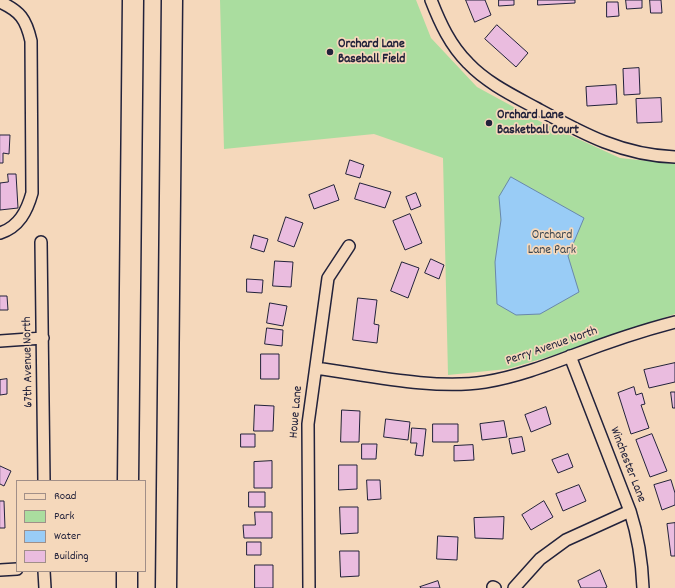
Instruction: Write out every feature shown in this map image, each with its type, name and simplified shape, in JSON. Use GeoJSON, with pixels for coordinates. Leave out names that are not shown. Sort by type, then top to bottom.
{"type":"FeatureCollection","features":[{"type":"Feature","properties":{"kind":"highway"},"geometry":{"type":"LineString","coordinates":[[128,480],[132,0]]}},
{"type":"Feature","properties":{"kind":"highway"},"geometry":{"type":"LineString","coordinates":[[166,588],[172,0]]}},
{"type":"Feature","properties":{"kind":"highway"},"geometry":{"type":"LineString","coordinates":[[127,572],[127,588]]}},
{"type":"Feature","properties":{"kind":"street"},"geometry":{"type":"LineString","coordinates":[[431,0],[439,22],[452,44],[468,63],[487,80],[508,93],[609,145],[641,153],[675,157]]}},
{"type":"Feature","properties":{"kind":"street"},"geometry":{"type":"LineString","coordinates":[[0,2],[13,8],[22,16],[28,28],[31,41],[32,193],[27,208],[19,222],[6,231],[0,233]]}},
{"type":"Feature","properties":{"kind":"street","name":"67th Avenue North"},"geometry":{"type":"LineString","coordinates":[[41,242],[44,480]]}},
{"type":"Feature","properties":{"kind":"street","name":"Howe Lane"},"geometry":{"type":"LineString","coordinates":[[309,588],[308,424],[328,278],[349,246]]}},
{"type":"Feature","properties":{"kind":"street","name":"Perry Avenue North"},"geometry":{"type":"LineString","coordinates":[[316,368],[411,381],[447,384],[484,382],[520,375],[640,331],[675,322]]}},
{"type":"Feature","properties":{"kind":"street"},"geometry":{"type":"LineString","coordinates":[[0,342],[43,338]]}},
{"type":"Feature","properties":{"kind":"street","name":"Winchester Lane"},"geometry":{"type":"LineString","coordinates":[[570,356],[630,511],[640,552],[643,588]]}},
{"type":"Feature","properties":{"kind":"street"},"geometry":{"type":"LineString","coordinates":[[514,588],[540,559],[566,540],[630,511]]}},
{"type":"Feature","properties":{"kind":"street"},"geometry":{"type":"LineString","coordinates":[[0,570],[16,568]]}},
{"type":"Feature","properties":{"kind":"street"},"geometry":{"type":"LineString","coordinates":[[44,572],[45,588]]}},
{"type":"Feature","properties":{"kind":"green space","name":"Orchard Lane Park"},"geometry":{"type":"Polygon","coordinates":[[[220,0],[416,0],[431,38],[477,87],[543,123],[620,158],[675,164],[675,314],[561,353],[507,369],[448,375],[443,158],[374,134],[224,149],[220,0]]]}},
{"type":"Feature","properties":{"kind":"water"},"geometry":{"type":"Polygon","coordinates":[[[511,177],[584,218],[568,256],[579,292],[540,314],[516,315],[497,304],[495,262],[501,220],[499,197],[511,177]]]}},
{"type":"Feature","properties":{"kind":"building"},"geometry":{"type":"Polygon","coordinates":[[[466,0],[485,0],[491,15],[475,22],[466,0]]]}},
{"type":"Feature","properties":{"kind":"building"},"geometry":{"type":"Polygon","coordinates":[[[499,0],[514,0],[514,5],[499,6],[499,0]]]}},
{"type":"Feature","properties":{"kind":"building"},"geometry":{"type":"Polygon","coordinates":[[[538,0],[575,0],[575,3],[538,5],[538,0]]]}},
{"type":"Feature","properties":{"kind":"building"},"geometry":{"type":"Polygon","coordinates":[[[626,0],[642,0],[642,8],[627,9],[626,0]]]}},
{"type":"Feature","properties":{"kind":"building"},"geometry":{"type":"Polygon","coordinates":[[[650,0],[661,0],[662,13],[651,13],[650,0]]]}},
{"type":"Feature","properties":{"kind":"building"},"geometry":{"type":"Polygon","coordinates":[[[607,2],[618,2],[619,16],[607,17],[607,2]]]}},
{"type":"Feature","properties":{"kind":"building"},"geometry":{"type":"Polygon","coordinates":[[[497,25],[528,53],[516,67],[485,39],[497,25]]]}},
{"type":"Feature","properties":{"kind":"building"},"geometry":{"type":"Polygon","coordinates":[[[639,68],[640,94],[624,95],[623,69],[639,68]]]}},
{"type":"Feature","properties":{"kind":"building"},"geometry":{"type":"Polygon","coordinates":[[[616,85],[617,104],[587,106],[586,87],[616,85]]]}},
{"type":"Feature","properties":{"kind":"building"},"geometry":{"type":"Polygon","coordinates":[[[661,98],[662,122],[637,123],[636,99],[661,98]]]}},
{"type":"Feature","properties":{"kind":"building"},"geometry":{"type":"Polygon","coordinates":[[[0,135],[10,135],[9,154],[3,153],[3,163],[0,163],[0,135]]]}},
{"type":"Feature","properties":{"kind":"building"},"geometry":{"type":"Polygon","coordinates":[[[350,160],[364,165],[360,178],[346,174],[350,160]]]}},
{"type":"Feature","properties":{"kind":"building"},"geometry":{"type":"Polygon","coordinates":[[[8,174],[16,174],[18,208],[0,210],[0,183],[8,182],[8,174]]]}},
{"type":"Feature","properties":{"kind":"building"},"geometry":{"type":"Polygon","coordinates":[[[360,183],[391,192],[385,208],[355,199],[360,183]]]}},
{"type":"Feature","properties":{"kind":"building"},"geometry":{"type":"Polygon","coordinates":[[[334,185],[339,200],[314,209],[309,195],[334,185]]]}},
{"type":"Feature","properties":{"kind":"building"},"geometry":{"type":"Polygon","coordinates":[[[416,193],[421,206],[411,210],[406,197],[416,193]]]}},
{"type":"Feature","properties":{"kind":"building"},"geometry":{"type":"Polygon","coordinates":[[[410,214],[422,243],[405,250],[393,221],[410,214]]]}},
{"type":"Feature","properties":{"kind":"building"},"geometry":{"type":"Polygon","coordinates":[[[286,217],[303,223],[294,247],[278,241],[286,217]]]}},
{"type":"Feature","properties":{"kind":"building"},"geometry":{"type":"Polygon","coordinates":[[[254,235],[268,239],[264,252],[251,248],[254,235]]]}},
{"type":"Feature","properties":{"kind":"building"},"geometry":{"type":"Polygon","coordinates":[[[431,259],[444,265],[439,279],[425,273],[431,259]]]}},
{"type":"Feature","properties":{"kind":"building"},"geometry":{"type":"Polygon","coordinates":[[[275,261],[293,262],[291,287],[273,286],[275,261]]]}},
{"type":"Feature","properties":{"kind":"building"},"geometry":{"type":"Polygon","coordinates":[[[402,262],[419,268],[408,298],[391,291],[402,262]]]}},
{"type":"Feature","properties":{"kind":"building"},"geometry":{"type":"Polygon","coordinates":[[[247,279],[263,280],[262,293],[247,292],[247,279]]]}},
{"type":"Feature","properties":{"kind":"building"},"geometry":{"type":"Polygon","coordinates":[[[0,296],[7,296],[8,310],[0,310],[0,296]]]}},
{"type":"Feature","properties":{"kind":"building"},"geometry":{"type":"Polygon","coordinates":[[[358,298],[377,300],[374,324],[379,325],[377,343],[353,340],[358,298]]]}},
{"type":"Feature","properties":{"kind":"building"},"geometry":{"type":"Polygon","coordinates":[[[270,303],[287,306],[283,326],[267,323],[270,303]]]}},
{"type":"Feature","properties":{"kind":"building"},"geometry":{"type":"Polygon","coordinates":[[[267,328],[283,330],[282,346],[265,344],[267,328]]]}},
{"type":"Feature","properties":{"kind":"building"},"geometry":{"type":"Polygon","coordinates":[[[261,354],[279,354],[279,379],[261,379],[261,354]]]}},
{"type":"Feature","properties":{"kind":"building"},"geometry":{"type":"Polygon","coordinates":[[[675,363],[675,382],[649,388],[644,370],[675,363]]]}},
{"type":"Feature","properties":{"kind":"building"},"geometry":{"type":"Polygon","coordinates":[[[7,379],[7,394],[0,395],[0,380],[7,379]]]}},
{"type":"Feature","properties":{"kind":"building"},"geometry":{"type":"Polygon","coordinates":[[[634,387],[636,395],[642,393],[645,404],[641,405],[649,428],[631,434],[618,393],[634,387]]]}},
{"type":"Feature","properties":{"kind":"building"},"geometry":{"type":"Polygon","coordinates":[[[671,392],[675,392],[675,408],[673,408],[671,392]]]}},
{"type":"Feature","properties":{"kind":"building"},"geometry":{"type":"Polygon","coordinates":[[[255,405],[274,406],[273,431],[254,431],[255,405]]]}},
{"type":"Feature","properties":{"kind":"building"},"geometry":{"type":"Polygon","coordinates":[[[546,407],[551,424],[531,432],[525,415],[546,407]]]}},
{"type":"Feature","properties":{"kind":"building"},"geometry":{"type":"Polygon","coordinates":[[[342,410],[360,411],[359,442],[341,442],[342,410]]]}},
{"type":"Feature","properties":{"kind":"building"},"geometry":{"type":"Polygon","coordinates":[[[386,419],[410,422],[408,440],[384,437],[386,419]]]}},
{"type":"Feature","properties":{"kind":"building"},"geometry":{"type":"Polygon","coordinates":[[[504,421],[507,437],[482,440],[480,424],[504,421]]]}},
{"type":"Feature","properties":{"kind":"building"},"geometry":{"type":"Polygon","coordinates":[[[433,424],[458,424],[458,442],[433,442],[433,424]]]}},
{"type":"Feature","properties":{"kind":"building"},"geometry":{"type":"Polygon","coordinates":[[[412,428],[426,429],[423,456],[415,455],[417,443],[411,443],[412,428]]]}},
{"type":"Feature","properties":{"kind":"building"},"geometry":{"type":"Polygon","coordinates":[[[241,434],[255,434],[255,447],[241,447],[241,434]]]}},
{"type":"Feature","properties":{"kind":"building"},"geometry":{"type":"Polygon","coordinates":[[[652,434],[667,471],[650,477],[636,440],[652,434]]]}},
{"type":"Feature","properties":{"kind":"building"},"geometry":{"type":"Polygon","coordinates":[[[522,437],[525,451],[512,454],[509,439],[522,437]]]}},
{"type":"Feature","properties":{"kind":"building"},"geometry":{"type":"Polygon","coordinates":[[[362,444],[377,444],[376,459],[362,459],[362,444]]]}},
{"type":"Feature","properties":{"kind":"building"},"geometry":{"type":"Polygon","coordinates":[[[473,445],[474,460],[454,461],[454,446],[473,445]]]}},
{"type":"Feature","properties":{"kind":"building"},"geometry":{"type":"Polygon","coordinates":[[[568,454],[573,467],[558,473],[552,460],[568,454]]]}},
{"type":"Feature","properties":{"kind":"building"},"geometry":{"type":"Polygon","coordinates":[[[272,461],[272,488],[254,488],[254,462],[272,461]]]}},
{"type":"Feature","properties":{"kind":"building"},"geometry":{"type":"Polygon","coordinates":[[[339,465],[357,465],[357,489],[339,490],[339,465]]]}},
{"type":"Feature","properties":{"kind":"building"},"geometry":{"type":"Polygon","coordinates":[[[0,466],[11,471],[4,486],[0,484],[0,466]]]}},
{"type":"Feature","properties":{"kind":"building"},"geometry":{"type":"Polygon","coordinates":[[[367,480],[380,480],[381,499],[368,500],[367,480]]]}},
{"type":"Feature","properties":{"kind":"building"},"geometry":{"type":"Polygon","coordinates":[[[671,480],[675,493],[675,505],[662,510],[654,485],[671,480]]]}},
{"type":"Feature","properties":{"kind":"building"},"geometry":{"type":"Polygon","coordinates":[[[579,485],[586,501],[563,511],[556,494],[579,485]]]}},
{"type":"Feature","properties":{"kind":"building"},"geometry":{"type":"Polygon","coordinates":[[[249,492],[265,492],[265,507],[249,507],[249,492]]]}},
{"type":"Feature","properties":{"kind":"building"},"geometry":{"type":"Polygon","coordinates":[[[0,501],[4,501],[5,528],[0,528],[0,501]]]}},
{"type":"Feature","properties":{"kind":"building"},"geometry":{"type":"Polygon","coordinates":[[[544,501],[553,517],[531,530],[522,515],[544,501]]]}},
{"type":"Feature","properties":{"kind":"building"},"geometry":{"type":"Polygon","coordinates":[[[340,507],[358,507],[358,533],[341,534],[340,507]]]}},
{"type":"Feature","properties":{"kind":"building"},"geometry":{"type":"Polygon","coordinates":[[[255,512],[272,512],[272,538],[244,538],[243,525],[255,525],[255,512]]]}},
{"type":"Feature","properties":{"kind":"building"},"geometry":{"type":"Polygon","coordinates":[[[504,517],[503,539],[475,538],[474,518],[504,517]]]}},
{"type":"Feature","properties":{"kind":"building"},"geometry":{"type":"Polygon","coordinates":[[[675,523],[675,556],[671,556],[667,524],[675,523]]]}},
{"type":"Feature","properties":{"kind":"building"},"geometry":{"type":"Polygon","coordinates":[[[438,536],[458,537],[457,560],[437,559],[438,536]]]}},
{"type":"Feature","properties":{"kind":"building"},"geometry":{"type":"Polygon","coordinates":[[[247,542],[261,542],[261,555],[247,555],[247,542]]]}},
{"type":"Feature","properties":{"kind":"building"},"geometry":{"type":"Polygon","coordinates":[[[340,551],[359,551],[359,576],[341,577],[340,551]]]}},
{"type":"Feature","properties":{"kind":"building"},"geometry":{"type":"Polygon","coordinates":[[[255,565],[273,565],[273,588],[255,588],[255,565]]]}},
{"type":"Feature","properties":{"kind":"building"},"geometry":{"type":"Polygon","coordinates":[[[600,570],[607,587],[581,588],[578,581],[600,570]]]}},
{"type":"Feature","properties":{"kind":"building"},"geometry":{"type":"Polygon","coordinates":[[[438,581],[440,588],[420,587],[438,581]]]}},
{"type":"Feature","properties":{"kind":"place","name":"Orchard Lane Baseball Field"},"geometry":{"type":"Point","coordinates":[330,52]}},
{"type":"Feature","properties":{"kind":"place","name":"Orchard Lane Basketball Court"},"geometry":{"type":"Point","coordinates":[489,123]}}]}
